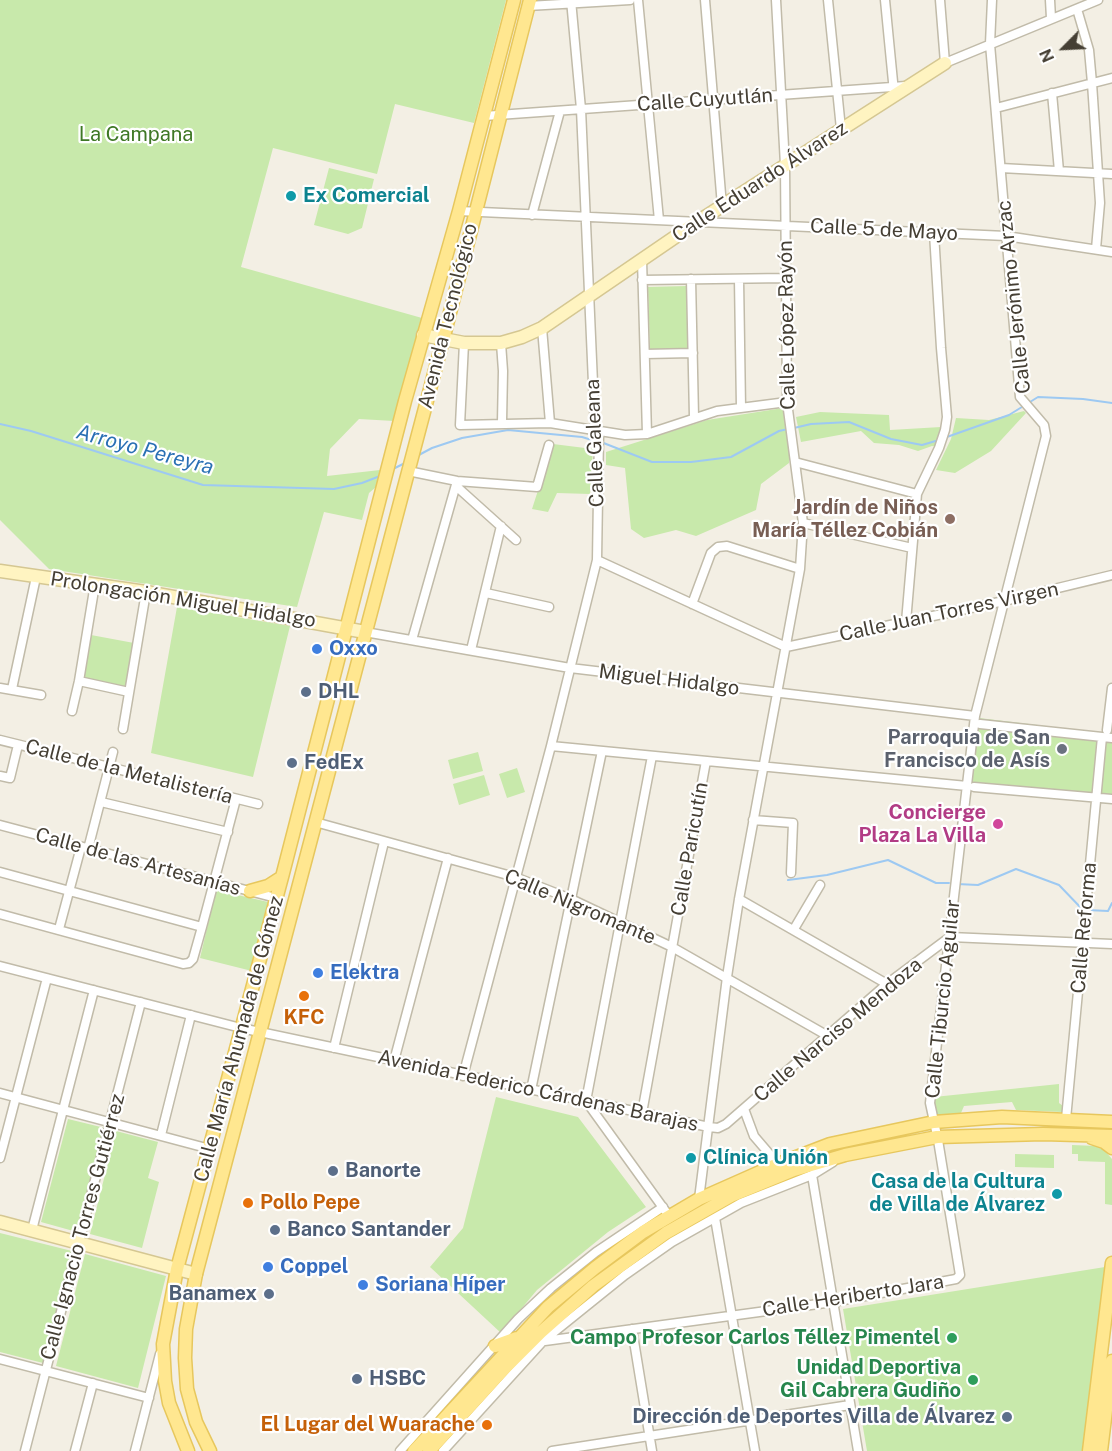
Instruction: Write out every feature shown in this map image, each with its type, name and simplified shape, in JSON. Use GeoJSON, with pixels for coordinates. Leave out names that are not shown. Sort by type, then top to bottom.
{"type":"FeatureCollection","features":[{"type":"Feature","properties":{"kind":"main road","name":"Avenida Tecnológico"},"geometry":{"type":"LineString","coordinates":[[346,627],[514,0]]}},
{"type":"Feature","properties":{"kind":"main road","name":"Avenida Tecnológico"},"geometry":{"type":"LineString","coordinates":[[365,632],[443,340],[529,3]]}},
{"type":"Feature","properties":{"kind":"main road","name":"Calle María Ahumada de Gómez"},"geometry":{"type":"LineString","coordinates":[[188,1451],[169,1403],[165,1381],[163,1344],[177,1269],[346,627]]}},
{"type":"Feature","properties":{"kind":"main road","name":"Calle María Ahumada de Gómez"},"geometry":{"type":"LineString","coordinates":[[210,1451],[195,1422],[187,1389],[184,1358],[186,1329],[196,1274],[365,632]]}},
{"type":"Feature","properties":{"kind":"main road"},"geometry":{"type":"LineString","coordinates":[[300,803],[319,806]]}},
{"type":"Feature","properties":{"kind":"main road"},"geometry":{"type":"LineString","coordinates":[[249,891],[268,886],[282,877]]}},
{"type":"Feature","properties":{"kind":"main road"},"geometry":{"type":"LineString","coordinates":[[1085,1120],[1112,1111]]}},
{"type":"Feature","properties":{"kind":"main road"},"geometry":{"type":"LineString","coordinates":[[429,1451],[530,1341],[548,1307],[666,1212],[830,1144],[934,1122],[1002,1117],[1112,1122]]}},
{"type":"Feature","properties":{"kind":"main road"},"geometry":{"type":"LineString","coordinates":[[1085,1135],[1104,1142],[1112,1148]]}},
{"type":"Feature","properties":{"kind":"main road"},"geometry":{"type":"LineString","coordinates":[[414,1451],[530,1341],[593,1286],[666,1233],[731,1196],[794,1170],[845,1155],[937,1137],[1112,1136]]}},
{"type":"Feature","properties":{"kind":"main road"},"geometry":{"type":"LineString","coordinates":[[1101,1451],[1112,1263]]}},
{"type":"Feature","properties":{"kind":"main road"},"geometry":{"type":"LineString","coordinates":[[495,1346],[530,1341]]}},
{"type":"Feature","properties":{"kind":"main road"},"geometry":{"type":"LineString","coordinates":[[1089,1451],[1108,1359]]}},
{"type":"Feature","properties":{"kind":"street"},"geometry":{"type":"LineString","coordinates":[[529,3],[630,0]]}},
{"type":"Feature","properties":{"kind":"street"},"geometry":{"type":"LineString","coordinates":[[638,0],[659,220]]}},
{"type":"Feature","properties":{"kind":"street"},"geometry":{"type":"LineString","coordinates":[[705,0],[722,206]]}},
{"type":"Feature","properties":{"kind":"street","name":"Calle López Rayón"},"geometry":{"type":"LineString","coordinates":[[776,0],[785,165],[787,402],[803,523],[800,569],[786,647]]}},
{"type":"Feature","properties":{"kind":"street"},"geometry":{"type":"LineString","coordinates":[[828,0],[841,129]]}},
{"type":"Feature","properties":{"kind":"street"},"geometry":{"type":"LineString","coordinates":[[885,0],[894,91]]}},
{"type":"Feature","properties":{"kind":"street"},"geometry":{"type":"LineString","coordinates":[[940,0],[945,63]]}},
{"type":"Feature","properties":{"kind":"street","name":"Calle Jerónimo Arzac"},"geometry":{"type":"LineString","coordinates":[[976,721],[1046,436],[1044,425],[1020,398],[990,44],[992,0]]}},
{"type":"Feature","properties":{"kind":"street"},"geometry":{"type":"LineString","coordinates":[[1050,0],[1051,18]]}},
{"type":"Feature","properties":{"kind":"street","name":"Calle Eduardo Álvarez"},"geometry":{"type":"LineString","coordinates":[[423,335],[465,343],[501,343],[542,328],[697,222],[841,129],[894,91],[910,85],[945,63],[1098,0]]}},
{"type":"Feature","properties":{"kind":"street","name":"Calle Galeana"},"geometry":{"type":"LineString","coordinates":[[463,1076],[551,746],[597,560],[599,454],[581,109],[571,2]]}},
{"type":"Feature","properties":{"kind":"street"},"geometry":{"type":"LineString","coordinates":[[1077,9],[1089,50],[1092,84],[1100,203],[1096,249]]}},
{"type":"Feature","properties":{"kind":"street"},"geometry":{"type":"LineString","coordinates":[[996,108],[1112,78]]}},
{"type":"Feature","properties":{"kind":"street","name":"Calle Cuyutlán"},"geometry":{"type":"LineString","coordinates":[[484,116],[837,91],[894,91]]}},
{"type":"Feature","properties":{"kind":"street"},"geometry":{"type":"LineString","coordinates":[[1053,93],[1059,171]]}},
{"type":"Feature","properties":{"kind":"street"},"geometry":{"type":"LineString","coordinates":[[532,214],[560,111]]}},
{"type":"Feature","properties":{"kind":"street"},"geometry":{"type":"LineString","coordinates":[[1001,168],[1112,174]]}},
{"type":"Feature","properties":{"kind":"street","name":"Calle 5 de Mayo"},"geometry":{"type":"LineString","coordinates":[[459,211],[1006,236],[1112,252]]}},
{"type":"Feature","properties":{"kind":"street"},"geometry":{"type":"LineString","coordinates":[[906,622],[917,494],[939,448],[947,417],[940,348],[934,233]]}},
{"type":"Feature","properties":{"kind":"street"},"geometry":{"type":"LineString","coordinates":[[642,260],[647,434]]}},
{"type":"Feature","properties":{"kind":"street"},"geometry":{"type":"LineString","coordinates":[[642,280],[786,278]]}},
{"type":"Feature","properties":{"kind":"street"},"geometry":{"type":"LineString","coordinates":[[691,279],[694,417]]}},
{"type":"Feature","properties":{"kind":"street"},"geometry":{"type":"LineString","coordinates":[[739,279],[741,408]]}},
{"type":"Feature","properties":{"kind":"street"},"geometry":{"type":"LineString","coordinates":[[542,328],[550,423]]}},
{"type":"Feature","properties":{"kind":"street"},"geometry":{"type":"LineString","coordinates":[[465,343],[460,425],[502,422],[550,423],[625,435],[647,434],[694,417],[787,402]]}},
{"type":"Feature","properties":{"kind":"street"},"geometry":{"type":"LineString","coordinates":[[501,343],[502,422]]}},
{"type":"Feature","properties":{"kind":"street"},"geometry":{"type":"LineString","coordinates":[[645,354],[693,353]]}},
{"type":"Feature","properties":{"kind":"street"},"geometry":{"type":"LineString","coordinates":[[409,469],[457,483],[537,487],[549,445]]}},
{"type":"Feature","properties":{"kind":"street"},"geometry":{"type":"LineString","coordinates":[[795,462],[917,494]]}},
{"type":"Feature","properties":{"kind":"street"},"geometry":{"type":"LineString","coordinates":[[457,483],[516,540]]}},
{"type":"Feature","properties":{"kind":"street"},"geometry":{"type":"LineString","coordinates":[[412,640],[457,483]]}},
{"type":"Feature","properties":{"kind":"street"},"geometry":{"type":"LineString","coordinates":[[803,523],[912,548]]}},
{"type":"Feature","properties":{"kind":"street"},"geometry":{"type":"LineString","coordinates":[[471,650],[501,526]]}},
{"type":"Feature","properties":{"kind":"street"},"geometry":{"type":"LineString","coordinates":[[692,604],[711,553],[718,547],[727,546],[800,569]]}},
{"type":"Feature","properties":{"kind":"street"},"geometry":{"type":"LineString","coordinates":[[597,560],[786,647]]}},
{"type":"Feature","properties":{"kind":"street","name":"Prolongación Miguel Hidalgo"},"geometry":{"type":"LineString","coordinates":[[0,571],[146,592],[365,632]]}},
{"type":"Feature","properties":{"kind":"street","name":"Calle Juan Torres Virgen"},"geometry":{"type":"LineString","coordinates":[[786,647],[1004,601],[1112,575]]}},
{"type":"Feature","properties":{"kind":"street"},"geometry":{"type":"LineString","coordinates":[[12,689],[36,577]]}},
{"type":"Feature","properties":{"kind":"street"},"geometry":{"type":"LineString","coordinates":[[72,711],[95,584]]}},
{"type":"Feature","properties":{"kind":"street"},"geometry":{"type":"LineString","coordinates":[[123,729],[146,592]]}},
{"type":"Feature","properties":{"kind":"street"},"geometry":{"type":"LineString","coordinates":[[486,593],[549,607]]}},
{"type":"Feature","properties":{"kind":"street","name":"Miguel Hidalgo"},"geometry":{"type":"LineString","coordinates":[[365,632],[570,668],[778,693],[976,721],[1107,735]]}},
{"type":"Feature","properties":{"kind":"street","name":"Avenida Federico Cárdenas Barajas"},"geometry":{"type":"LineString","coordinates":[[0,966],[261,1033],[709,1128],[727,976],[739,899],[786,647]]}},
{"type":"Feature","properties":{"kind":"street"},"geometry":{"type":"LineString","coordinates":[[79,681],[129,692]]}},
{"type":"Feature","properties":{"kind":"street"},"geometry":{"type":"LineString","coordinates":[[0,688],[41,695]]}},
{"type":"Feature","properties":{"kind":"street","name":"Calle Reforma"},"geometry":{"type":"LineString","coordinates":[[1066,1119],[1096,798],[1107,735],[1112,688]]}},
{"type":"Feature","properties":{"kind":"street","name":"Calle Tiburcio Aguilar"},"geometry":{"type":"LineString","coordinates":[[960,1275],[930,1103],[970,786],[976,721]]}},
{"type":"Feature","properties":{"kind":"street","name":"Calle de la Metalistería"},"geometry":{"type":"LineString","coordinates":[[0,740],[258,804]]}},
{"type":"Feature","properties":{"kind":"street"},"geometry":{"type":"LineString","coordinates":[[0,776],[10,778],[18,745]]}},
{"type":"Feature","properties":{"kind":"street"},"geometry":{"type":"LineString","coordinates":[[551,746],[1112,799]]}},
{"type":"Feature","properties":{"kind":"street"},"geometry":{"type":"LineString","coordinates":[[531,1090],[602,751]]}},
{"type":"Feature","properties":{"kind":"street"},"geometry":{"type":"LineString","coordinates":[[59,930],[69,892],[101,802],[113,752]]}},
{"type":"Feature","properties":{"kind":"street"},"geometry":{"type":"LineString","coordinates":[[400,1451],[519,1319],[551,1288],[596,1252],[666,1212],[586,1101],[652,756]]}},
{"type":"Feature","properties":{"kind":"street","name":"Calle Paricutín"},"geometry":{"type":"LineString","coordinates":[[642,1113],[706,761]]}},
{"type":"Feature","properties":{"kind":"street"},"geometry":{"type":"LineString","coordinates":[[0,914],[183,964],[189,963],[193,959],[236,799]]}},
{"type":"Feature","properties":{"kind":"street"},"geometry":{"type":"LineString","coordinates":[[101,802],[228,832]]}},
{"type":"Feature","properties":{"kind":"street"},"geometry":{"type":"LineString","coordinates":[[753,820],[793,823],[791,873]]}},
{"type":"Feature","properties":{"kind":"street","name":"Calle Nigromante"},"geometry":{"type":"LineString","coordinates":[[315,822],[515,877],[571,899],[727,976],[828,1036]]}},
{"type":"Feature","properties":{"kind":"street","name":"Calle de las Artesanías"},"geometry":{"type":"LineString","coordinates":[[0,825],[276,898]]}},
{"type":"Feature","properties":{"kind":"street"},"geometry":{"type":"LineString","coordinates":[[334,1048],[384,842]]}},
{"type":"Feature","properties":{"kind":"street"},"geometry":{"type":"LineString","coordinates":[[394,1061],[448,858]]}},
{"type":"Feature","properties":{"kind":"street"},"geometry":{"type":"LineString","coordinates":[[0,872],[202,927]]}},
{"type":"Feature","properties":{"kind":"street"},"geometry":{"type":"LineString","coordinates":[[794,929],[820,885]]}},
{"type":"Feature","properties":{"kind":"street"},"geometry":{"type":"LineString","coordinates":[[739,899],[888,984]]}},
{"type":"Feature","properties":{"kind":"street"},"geometry":{"type":"LineString","coordinates":[[950,937],[1112,944]]}},
{"type":"Feature","properties":{"kind":"street","name":"Calle Narciso Mendoza"},"geometry":{"type":"LineString","coordinates":[[709,1128],[718,1128],[726,1124],[888,984],[950,937]]}},
{"type":"Feature","properties":{"kind":"street"},"geometry":{"type":"LineString","coordinates":[[0,1158],[47,978]]}},
{"type":"Feature","properties":{"kind":"street"},"geometry":{"type":"LineString","coordinates":[[32,1230],[94,990]]}},
{"type":"Feature","properties":{"kind":"street","name":"Calle Ignacio Torres Gutiérrez"},"geometry":{"type":"LineString","coordinates":[[25,1451],[141,1002]]}},
{"type":"Feature","properties":{"kind":"street"},"geometry":{"type":"LineString","coordinates":[[161,1136],[191,1015]]}},
{"type":"Feature","properties":{"kind":"street"},"geometry":{"type":"LineString","coordinates":[[0,1093],[210,1149]]}},
{"type":"Feature","properties":{"kind":"street"},"geometry":{"type":"LineString","coordinates":[[744,1109],[754,1136],[778,1164]]}},
{"type":"Feature","properties":{"kind":"street"},"geometry":{"type":"LineString","coordinates":[[699,1199],[709,1128]]}},
{"type":"Feature","properties":{"kind":"street"},"geometry":{"type":"LineString","coordinates":[[443,1451],[530,1341],[672,1242],[741,1203],[812,1175],[845,1155]]}},
{"type":"Feature","properties":{"kind":"street"},"geometry":{"type":"LineString","coordinates":[[812,1175],[858,1451]]}},
{"type":"Feature","properties":{"kind":"street"},"geometry":{"type":"LineString","coordinates":[[715,1218],[755,1451]]}},
{"type":"Feature","properties":{"kind":"street"},"geometry":{"type":"LineString","coordinates":[[0,1222],[196,1274]]}},
{"type":"Feature","properties":{"kind":"street","name":"Calle Heriberto Jara"},"geometry":{"type":"LineString","coordinates":[[530,1341],[833,1302],[956,1279],[960,1275]]}},
{"type":"Feature","properties":{"kind":"street"},"geometry":{"type":"LineString","coordinates":[[632,1329],[652,1451]]}},
{"type":"Feature","properties":{"kind":"street"},"geometry":{"type":"LineString","coordinates":[[135,1451],[163,1344]]}},
{"type":"Feature","properties":{"kind":"street"},"geometry":{"type":"LineString","coordinates":[[0,1359],[149,1398]]}},
{"type":"Feature","properties":{"kind":"street"},"geometry":{"type":"LineString","coordinates":[[75,1451],[93,1383]]}},
{"type":"Feature","properties":{"kind":"street"},"geometry":{"type":"LineString","coordinates":[[552,1451],[850,1405]]}},
{"type":"Feature","properties":{"kind":"green space","name":"La Campana"},"geometry":{"type":"Polygon","coordinates":[[[0,0],[506,0],[474,123],[395,104],[377,174],[273,148],[241,267],[422,318],[394,421],[359,419],[330,449],[327,476],[380,470],[376,487],[369,493],[362,520],[324,512],[297,607],[49,569],[0,520],[0,0]]]}},
{"type":"Feature","properties":{"kind":"green space"},"geometry":{"type":"Polygon","coordinates":[[[329,168],[374,179],[362,228],[348,234],[314,225],[329,168]]]}},
{"type":"Feature","properties":{"kind":"green space"},"geometry":{"type":"Polygon","coordinates":[[[687,286],[689,349],[650,350],[648,287],[687,286]]]}},
{"type":"Feature","properties":{"kind":"green space"},"geometry":{"type":"Polygon","coordinates":[[[783,408],[789,463],[761,484],[756,510],[696,536],[676,530],[644,538],[631,529],[625,468],[606,465],[606,452],[707,420],[783,408]]]}},
{"type":"Feature","properties":{"kind":"green space"},"geometry":{"type":"Polygon","coordinates":[[[1024,411],[1026,413],[991,451],[955,473],[936,470],[951,439],[956,418],[989,420],[1024,411]]]}},
{"type":"Feature","properties":{"kind":"green space"},"geometry":{"type":"Polygon","coordinates":[[[820,412],[889,415],[890,430],[941,427],[941,434],[937,447],[932,446],[918,451],[899,445],[874,443],[861,431],[801,442],[796,417],[820,412]]]}},
{"type":"Feature","properties":{"kind":"green space"},"geometry":{"type":"Polygon","coordinates":[[[553,444],[593,449],[590,494],[557,493],[548,512],[532,509],[553,444]]]}},
{"type":"Feature","properties":{"kind":"green space"},"geometry":{"type":"Polygon","coordinates":[[[177,607],[290,626],[253,777],[151,753],[177,607]]]}},
{"type":"Feature","properties":{"kind":"green space"},"geometry":{"type":"Polygon","coordinates":[[[91,635],[134,643],[126,687],[83,679],[91,635]]]}},
{"type":"Feature","properties":{"kind":"green space"},"geometry":{"type":"Polygon","coordinates":[[[979,718],[1112,734],[1112,802],[969,791],[979,718]]]}},
{"type":"Feature","properties":{"kind":"green space"},"geometry":{"type":"Polygon","coordinates":[[[478,752],[483,771],[453,779],[448,760],[478,752]]]}},
{"type":"Feature","properties":{"kind":"green space"},"geometry":{"type":"Polygon","coordinates":[[[517,768],[525,792],[507,798],[499,774],[517,768]]]}},
{"type":"Feature","properties":{"kind":"green space"},"geometry":{"type":"Polygon","coordinates":[[[484,775],[490,795],[459,805],[453,784],[484,775]]]}},
{"type":"Feature","properties":{"kind":"green space"},"geometry":{"type":"Polygon","coordinates":[[[216,890],[268,902],[252,971],[200,958],[216,890]]]}},
{"type":"Feature","properties":{"kind":"green space"},"geometry":{"type":"Polygon","coordinates":[[[1059,1084],[1059,1103],[1063,1106],[1062,1112],[1016,1110],[1012,1102],[964,1106],[961,1113],[938,1116],[933,1109],[934,1097],[1059,1084]]]}},
{"type":"Feature","properties":{"kind":"green space"},"geometry":{"type":"Polygon","coordinates":[[[496,1097],[578,1117],[646,1207],[608,1232],[537,1290],[501,1333],[430,1267],[463,1228],[496,1097]]]}},
{"type":"Feature","properties":{"kind":"green space"},"geometry":{"type":"Polygon","coordinates":[[[68,1119],[105,1128],[77,1232],[41,1222],[68,1119]]]}},
{"type":"Feature","properties":{"kind":"green space"},"geometry":{"type":"Polygon","coordinates":[[[116,1131],[158,1142],[148,1178],[159,1182],[142,1248],[90,1234],[116,1131]]]}},
{"type":"Feature","properties":{"kind":"green space"},"geometry":{"type":"Polygon","coordinates":[[[1072,1145],[1097,1146],[1112,1159],[1112,1205],[1105,1204],[1105,1162],[1078,1161],[1078,1154],[1072,1154],[1072,1145]]]}},
{"type":"Feature","properties":{"kind":"green space"},"geometry":{"type":"Polygon","coordinates":[[[1015,1154],[1054,1155],[1054,1168],[1015,1167],[1015,1154]]]}},
{"type":"Feature","properties":{"kind":"green space"},"geometry":{"type":"Polygon","coordinates":[[[0,1233],[72,1251],[43,1363],[0,1352],[0,1233]]]}},
{"type":"Feature","properties":{"kind":"green space"},"geometry":{"type":"Polygon","coordinates":[[[85,1254],[166,1276],[138,1388],[56,1366],[85,1254]]]}},
{"type":"Feature","properties":{"kind":"green space","name":"Unidad Deportiva Gil Cabrera Gudiño"},"geometry":{"type":"Polygon","coordinates":[[[1105,1267],[1082,1451],[867,1451],[843,1309],[1105,1267]]]}},
{"type":"Feature","properties":{"kind":"waterway","name":"Arroyo Pereyra"},"geometry":{"type":"LineString","coordinates":[[944,438],[1009,415],[1038,397],[1112,403]]}},
{"type":"Feature","properties":{"kind":"waterway","name":"Arroyo Pereyra"},"geometry":{"type":"LineString","coordinates":[[794,428],[811,424],[849,422],[891,439],[922,445],[939,440]]}},
{"type":"Feature","properties":{"kind":"waterway","name":"Arroyo Pereyra"},"geometry":{"type":"LineString","coordinates":[[0,424],[31,431],[203,485],[334,489],[362,483],[380,476]]}},
{"type":"Feature","properties":{"kind":"waterway","name":"Arroyo Pereyra"},"geometry":{"type":"LineString","coordinates":[[601,442],[652,462],[691,462],[731,457],[779,431],[788,429]]}},
{"type":"Feature","properties":{"kind":"waterway","name":"Arroyo Pereyra"},"geometry":{"type":"LineString","coordinates":[[417,456],[432,448],[462,438],[508,430],[582,437],[595,441]]}},
{"type":"Feature","properties":{"kind":"waterway","name":"Arroyo Pereyra"},"geometry":{"type":"LineString","coordinates":[[393,469],[407,462]]}},
{"type":"Feature","properties":{"kind":"waterway"},"geometry":{"type":"LineString","coordinates":[[788,880],[827,875],[888,860],[936,883],[949,883]]}},
{"type":"Feature","properties":{"kind":"waterway"},"geometry":{"type":"LineString","coordinates":[[957,884],[978,885],[1016,869],[1059,885],[1082,909]]}},
{"type":"Feature","properties":{"kind":"waterway"},"geometry":{"type":"LineString","coordinates":[[1087,910],[1108,911],[1112,903]]}},
{"type":"Feature","properties":{"kind":"place","name":"Ex Comercial"},"geometry":{"type":"Point","coordinates":[291,196]}},
{"type":"Feature","properties":{"kind":"place","name":"Jardín de Niños María Téllez Cobián"},"geometry":{"type":"Point","coordinates":[950,519]}},
{"type":"Feature","properties":{"kind":"place","name":"Oxxo"},"geometry":{"type":"Point","coordinates":[317,649]}},
{"type":"Feature","properties":{"kind":"place","name":"DHL"},"geometry":{"type":"Point","coordinates":[306,692]}},
{"type":"Feature","properties":{"kind":"place","name":"Parroquia de San Francisco de Asís"},"geometry":{"type":"Point","coordinates":[1062,749]}},
{"type":"Feature","properties":{"kind":"place","name":"FedEx"},"geometry":{"type":"Point","coordinates":[292,763]}},
{"type":"Feature","properties":{"kind":"place","name":"Concierge Plaza La Villa"},"geometry":{"type":"Point","coordinates":[998,824]}},
{"type":"Feature","properties":{"kind":"place","name":"Elektra"},"geometry":{"type":"Point","coordinates":[318,973]}},
{"type":"Feature","properties":{"kind":"place","name":"KFC"},"geometry":{"type":"Point","coordinates":[304,996]}},
{"type":"Feature","properties":{"kind":"place","name":"Clínica Unión"},"geometry":{"type":"Point","coordinates":[691,1158]}},
{"type":"Feature","properties":{"kind":"place","name":"Banorte"},"geometry":{"type":"Point","coordinates":[333,1171]}},
{"type":"Feature","properties":{"kind":"place","name":"Casa de la Cultura de Villa de Álvarez"},"geometry":{"type":"Point","coordinates":[1057,1194]}},
{"type":"Feature","properties":{"kind":"place","name":"Pollo Pepe"},"geometry":{"type":"Point","coordinates":[248,1203]}},
{"type":"Feature","properties":{"kind":"place","name":"Banco Santander"},"geometry":{"type":"Point","coordinates":[275,1230]}},
{"type":"Feature","properties":{"kind":"place","name":"Coppel"},"geometry":{"type":"Point","coordinates":[268,1267]}},
{"type":"Feature","properties":{"kind":"place","name":"Soriana Híper"},"geometry":{"type":"Point","coordinates":[363,1285]}},
{"type":"Feature","properties":{"kind":"place","name":"Banamex"},"geometry":{"type":"Point","coordinates":[269,1294]}},
{"type":"Feature","properties":{"kind":"place","name":"Campo Profesor Carlos Téllez Pimentel"},"geometry":{"type":"Point","coordinates":[952,1338]}},
{"type":"Feature","properties":{"kind":"place","name":"HSBC"},"geometry":{"type":"Point","coordinates":[357,1379]}},
{"type":"Feature","properties":{"kind":"place","name":"Unidad Deportiva Gil Cabrera Gudiño"},"geometry":{"type":"Point","coordinates":[973,1380]}},
{"type":"Feature","properties":{"kind":"place","name":"Dirección de Deportes Villa de Álvarez"},"geometry":{"type":"Point","coordinates":[1007,1417]}},
{"type":"Feature","properties":{"kind":"place","name":"El Lugar del Wuarache"},"geometry":{"type":"Point","coordinates":[487,1425]}}]}
